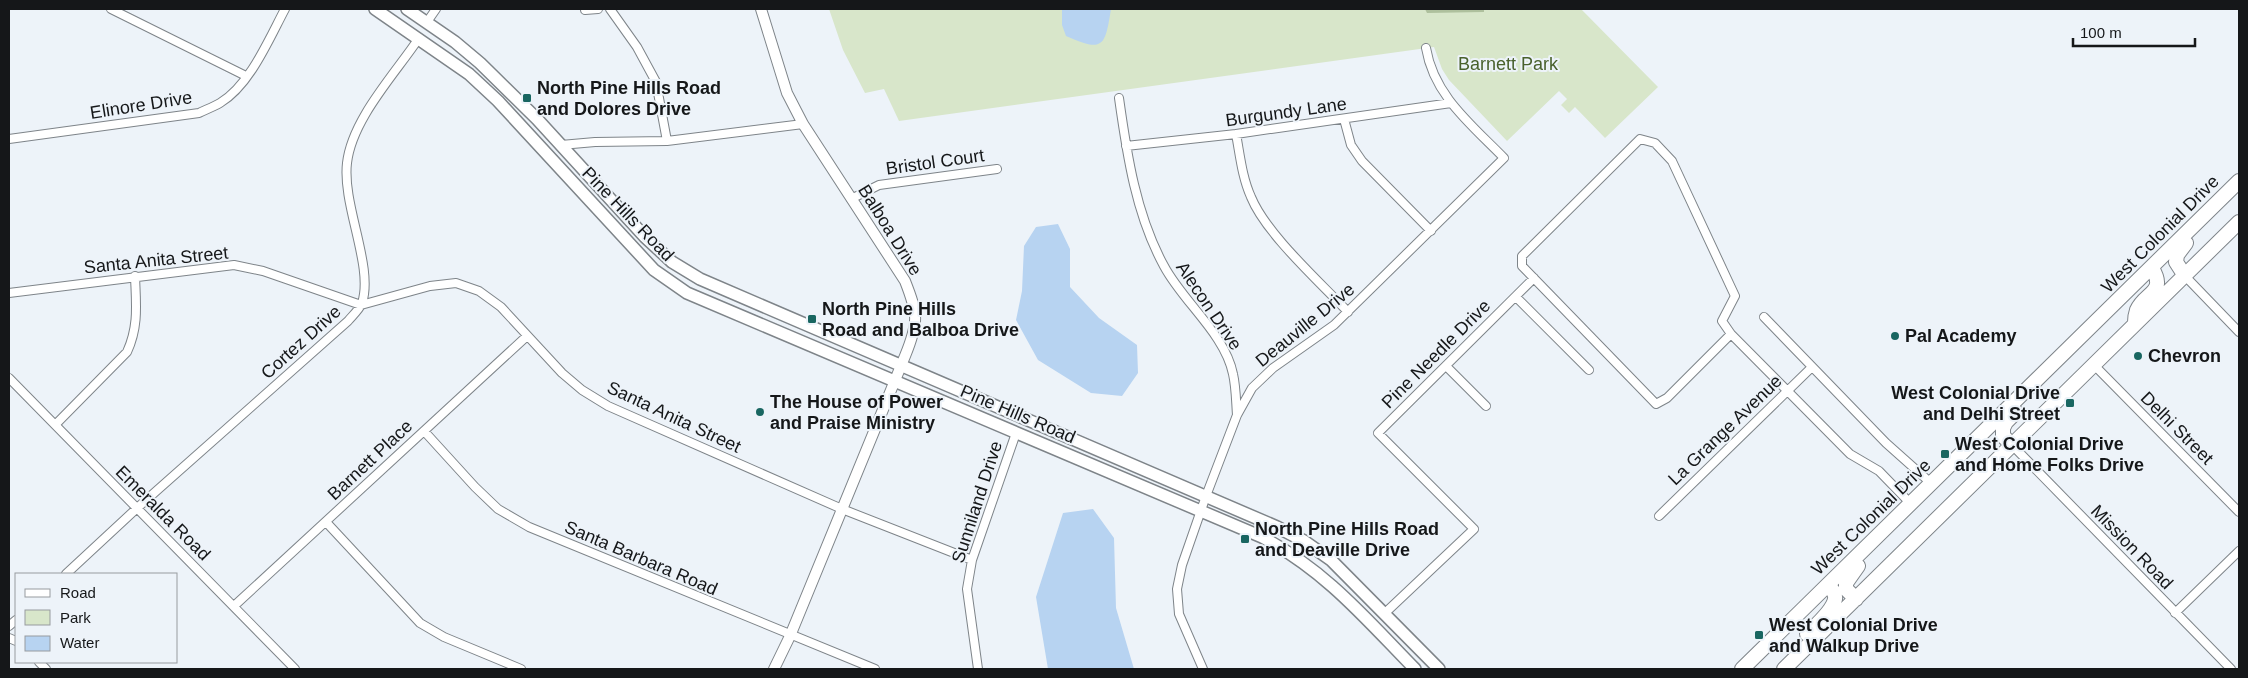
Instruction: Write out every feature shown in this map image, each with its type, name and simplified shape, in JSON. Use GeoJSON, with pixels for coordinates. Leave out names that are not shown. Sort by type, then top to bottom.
{"type":"FeatureCollection","features":[{"type":"Feature","properties":{"kind":"highway","name":"West Colonial Drive"},"geometry":{"type":"LineString","coordinates":[[1742,669],[2239,181]]}},
{"type":"Feature","properties":{"kind":"highway"},"geometry":{"type":"LineString","coordinates":[[2184,276],[2177,267],[2177,255],[2210,220],[2212,208]]}},
{"type":"Feature","properties":{"kind":"highway"},"geometry":{"type":"LineString","coordinates":[[1789,665],[2239,222]]}},
{"type":"Feature","properties":{"kind":"highway"},"geometry":{"type":"LineString","coordinates":[[2134,326],[2137,309],[2158,286],[2158,278],[2152,268]]}},
{"type":"Feature","properties":{"kind":"highway"},"geometry":{"type":"LineString","coordinates":[[2012,445],[2003,436],[2003,428],[2013,414],[2041,387],[2042,375]]}},
{"type":"Feature","properties":{"kind":"highway"},"geometry":{"type":"LineString","coordinates":[[1856,599],[1846,590],[1846,583],[1853,570],[1877,548],[1883,532]]}},
{"type":"Feature","properties":{"kind":"highway"},"geometry":{"type":"LineString","coordinates":[[1789,665],[1798,643],[1818,623],[1835,600],[1835,592],[1828,585]]}},
{"type":"Feature","properties":{"kind":"main road","name":"Pine Hills Road"},"geometry":{"type":"LineString","coordinates":[[375,9],[469,74],[498,101],[638,254],[654,270],[687,293],[896,380],[1276,544],[1319,573],[1348,599],[1415,669]]}},
{"type":"Feature","properties":{"kind":"main road","name":"Pine Hills Road"},"geometry":{"type":"LineString","coordinates":[[407,9],[480,63],[561,145],[645,237],[672,262],[700,279],[1206,496],[1304,541],[1330,560],[1439,669]]}},
{"type":"Feature","properties":{"kind":"street"},"geometry":{"type":"LineString","coordinates":[[111,9],[246,76]]}},
{"type":"Feature","properties":{"kind":"street","name":"Elinore Drive"},"geometry":{"type":"LineString","coordinates":[[9,139],[199,113],[220,104],[236,91],[260,57],[285,9]]}},
{"type":"Feature","properties":{"kind":"street"},"geometry":{"type":"LineString","coordinates":[[427,22],[436,9]]}},
{"type":"Feature","properties":{"kind":"street"},"geometry":{"type":"LineString","coordinates":[[585,10],[598,9]]}},
{"type":"Feature","properties":{"kind":"street"},"geometry":{"type":"LineString","coordinates":[[610,9],[637,47],[656,82],[667,141]]}},
{"type":"Feature","properties":{"kind":"street","name":"Balboa Drive"},"geometry":{"type":"LineString","coordinates":[[761,9],[787,93],[803,124],[905,281],[915,308],[914,336],[790,636],[774,669]]}},
{"type":"Feature","properties":{"kind":"street","name":"Cortez Drive"},"geometry":{"type":"LineString","coordinates":[[67,573],[136,509],[348,321],[361,305],[366,286],[347,186],[347,163],[354,134],[419,38]]}},
{"type":"Feature","properties":{"kind":"street"},"geometry":{"type":"LineString","coordinates":[[1426,48],[1428,64],[1436,82],[1451,104]]}},
{"type":"Feature","properties":{"kind":"street","name":"Alecon Drive"},"geometry":{"type":"LineString","coordinates":[[1119,98],[1126,146],[1138,201],[1164,266],[1180,291],[1224,349],[1234,374],[1236,415]]}},
{"type":"Feature","properties":{"kind":"street","name":"Burgundy Lane"},"geometry":{"type":"LineString","coordinates":[[1126,146],[1236,134],[1451,104]]}},
{"type":"Feature","properties":{"kind":"street","name":"Deauville Drive"},"geometry":{"type":"LineString","coordinates":[[1203,669],[1179,614],[1177,589],[1182,565],[1236,415],[1252,388],[1273,368],[1334,325],[1504,158],[1451,104]]}},
{"type":"Feature","properties":{"kind":"street"},"geometry":{"type":"LineString","coordinates":[[1344,119],[1351,145],[1362,161],[1431,231]]}},
{"type":"Feature","properties":{"kind":"street"},"geometry":{"type":"LineString","coordinates":[[561,145],[595,142],[667,141],[803,124]]}},
{"type":"Feature","properties":{"kind":"street"},"geometry":{"type":"LineString","coordinates":[[1236,134],[1243,175],[1251,198],[1261,215],[1272,230],[1348,312]]}},
{"type":"Feature","properties":{"kind":"street"},"geometry":{"type":"LineString","coordinates":[[1731,334],[1667,398],[1656,404],[1522,266],[1522,256],[1640,139],[1655,143],[1672,161],[1735,296],[1722,321],[1731,334],[1850,454],[1879,472],[1911,504]]}},
{"type":"Feature","properties":{"kind":"street","name":"Bristol Court"},"geometry":{"type":"LineString","coordinates":[[851,199],[879,185],[997,169]]}},
{"type":"Feature","properties":{"kind":"street","name":"Santa Anita Street"},"geometry":{"type":"LineString","coordinates":[[9,293],[234,265],[263,271],[361,305],[430,286],[456,284],[479,291],[501,307],[527,336],[582,390],[608,406],[842,509],[972,560]]}},
{"type":"Feature","properties":{"kind":"street"},"geometry":{"type":"LineString","coordinates":[[56,424],[127,352],[137,325],[135,276]]}},
{"type":"Feature","properties":{"kind":"street"},"geometry":{"type":"LineString","coordinates":[[2184,276],[2239,332]]}},
{"type":"Feature","properties":{"kind":"street","name":"Pine Needle Drive"},"geometry":{"type":"LineString","coordinates":[[1385,613],[1474,528],[1378,432],[1534,278]]}},
{"type":"Feature","properties":{"kind":"street"},"geometry":{"type":"LineString","coordinates":[[1516,297],[1588,370]]}},
{"type":"Feature","properties":{"kind":"street"},"geometry":{"type":"LineString","coordinates":[[1764,317],[1886,443],[1932,484]]}},
{"type":"Feature","properties":{"kind":"street","name":"Barnett Place"},"geometry":{"type":"LineString","coordinates":[[234,606],[527,336]]}},
{"type":"Feature","properties":{"kind":"street","name":"Delhi Street"},"geometry":{"type":"LineString","coordinates":[[2094,365],[2239,512]]}},
{"type":"Feature","properties":{"kind":"street"},"geometry":{"type":"LineString","coordinates":[[1446,366],[1486,406]]}},
{"type":"Feature","properties":{"kind":"street","name":"La Grange Avenue"},"geometry":{"type":"LineString","coordinates":[[1659,516],[1812,367]]}},
{"type":"Feature","properties":{"kind":"street","name":"Emeralda Road"},"geometry":{"type":"LineString","coordinates":[[9,378],[295,669]]}},
{"type":"Feature","properties":{"kind":"street","name":"Santa Barbara Road"},"geometry":{"type":"LineString","coordinates":[[424,431],[475,487],[498,509],[530,528],[790,636],[875,669]]}},
{"type":"Feature","properties":{"kind":"street","name":"Sunniland Drive"},"geometry":{"type":"LineString","coordinates":[[978,669],[967,589],[972,560],[1016,433]]}},
{"type":"Feature","properties":{"kind":"street","name":"Mission Road"},"geometry":{"type":"LineString","coordinates":[[2012,445],[2231,669]]}},
{"type":"Feature","properties":{"kind":"street"},"geometry":{"type":"LineString","coordinates":[[326,522],[420,623],[444,637],[521,669]]}},
{"type":"Feature","properties":{"kind":"street"},"geometry":{"type":"LineString","coordinates":[[2175,613],[2239,551]]}},
{"type":"Feature","properties":{"kind":"green space","name":"Barnett Park"},"geometry":{"type":"Polygon","coordinates":[[[829,9],[1581,9],[1658,87],[1605,138],[1575,107],[1569,113],[1561,105],[1567,99],[1559,91],[1507,141],[1449,80],[1442,69],[1434,47],[899,121],[884,89],[865,93],[843,50],[829,9]]]}},
{"type":"Feature","properties":{"kind":"green space"},"geometry":{"type":"Polygon","coordinates":[[[1425,9],[1484,9],[1484,12],[1427,13],[1425,9]]]}},
{"type":"Feature","properties":{"kind":"water"},"geometry":{"type":"Polygon","coordinates":[[[1062,9],[1111,9],[1104,38],[1095,45],[1066,36],[1062,25],[1062,9]]]}},
{"type":"Feature","properties":{"kind":"water"},"geometry":{"type":"Polygon","coordinates":[[[1058,224],[1070,249],[1070,287],[1099,318],[1137,345],[1138,373],[1122,396],[1091,393],[1038,360],[1016,320],[1022,291],[1024,246],[1036,227],[1058,224]]]}},
{"type":"Feature","properties":{"kind":"water"},"geometry":{"type":"Polygon","coordinates":[[[1093,509],[1114,538],[1116,608],[1134,669],[1048,669],[1036,597],[1063,513],[1093,509]]]}},
{"type":"Feature","properties":{"kind":"place","name":"North Pine Hills Road and Dolores Drive"},"geometry":{"type":"Point","coordinates":[527,98]}},
{"type":"Feature","properties":{"kind":"place","name":"North Pine Hills Road and Balboa Drive"},"geometry":{"type":"Point","coordinates":[812,319]}},
{"type":"Feature","properties":{"kind":"place","name":"Pal Academy"},"geometry":{"type":"Point","coordinates":[1895,336]}},
{"type":"Feature","properties":{"kind":"place","name":"Chevron"},"geometry":{"type":"Point","coordinates":[2138,356]}},
{"type":"Feature","properties":{"kind":"place","name":"West Colonial Drive and Delhi Street"},"geometry":{"type":"Point","coordinates":[2070,403]}},
{"type":"Feature","properties":{"kind":"place","name":"The House of Power and Praise Ministry"},"geometry":{"type":"Point","coordinates":[760,412]}},
{"type":"Feature","properties":{"kind":"place","name":"West Colonial Drive and Home Folks Drive"},"geometry":{"type":"Point","coordinates":[1945,454]}},
{"type":"Feature","properties":{"kind":"place","name":"North Pine Hills Road and Deaville Drive"},"geometry":{"type":"Point","coordinates":[1245,539]}},
{"type":"Feature","properties":{"kind":"place","name":"West Colonial Drive and Walkup Drive"},"geometry":{"type":"Point","coordinates":[1759,635]}}]}
